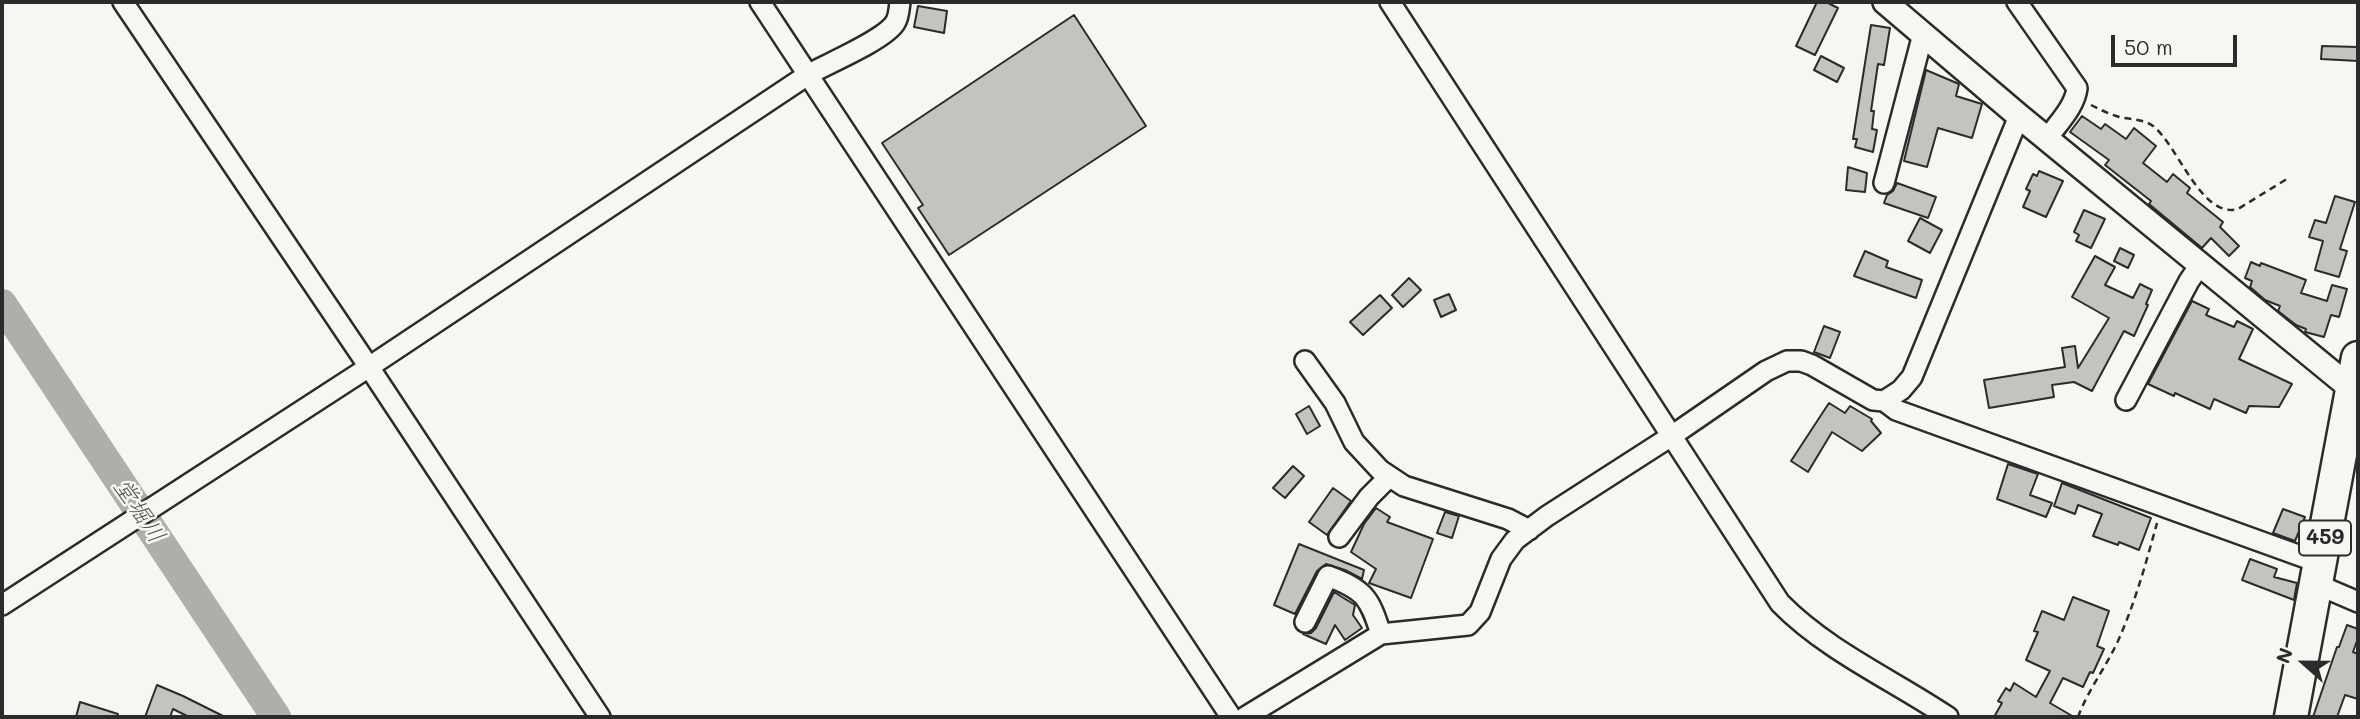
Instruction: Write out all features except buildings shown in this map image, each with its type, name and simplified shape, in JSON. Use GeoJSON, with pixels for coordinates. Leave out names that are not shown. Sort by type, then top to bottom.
{"type":"FeatureCollection","features":[{"type":"Feature","properties":{"kind":"highway","name":"459"},"geometry":{"type":"LineString","coordinates":[[2291,717],[2356,393],[2358,358]]}},
{"type":"Feature","properties":{"kind":"street"},"geometry":{"type":"LineString","coordinates":[[123,2],[600,717]]}},
{"type":"Feature","properties":{"kind":"street"},"geometry":{"type":"LineString","coordinates":[[760,2],[1231,717]]}},
{"type":"Feature","properties":{"kind":"street"},"geometry":{"type":"LineString","coordinates":[[2,605],[369,367],[809,74],[885,34],[895,23],[900,2]]}},
{"type":"Feature","properties":{"kind":"street"},"geometry":{"type":"LineString","coordinates":[[1390,2],[1673,435],[1770,590],[1792,615],[1831,643],[1948,717]]}},
{"type":"Feature","properties":{"kind":"street"},"geometry":{"type":"LineString","coordinates":[[1885,2],[2019,116],[2356,393]]}},
{"type":"Feature","properties":{"kind":"street"},"geometry":{"type":"LineString","coordinates":[[2017,2],[2077,88],[2076,96],[2047,139]]}},
{"type":"Feature","properties":{"kind":"street"},"geometry":{"type":"LineString","coordinates":[[1884,183],[1923,34]]}},
{"type":"Feature","properties":{"kind":"street"},"geometry":{"type":"LineString","coordinates":[[1884,401],[1912,377],[2019,116]]}},
{"type":"Feature","properties":{"kind":"street"},"geometry":{"type":"LineString","coordinates":[[2126,400],[2200,265]]}},
{"type":"Feature","properties":{"kind":"street"},"geometry":{"type":"LineString","coordinates":[[1306,361],[1335,403],[1353,442],[1389,477],[1404,486],[1508,519],[1529,530]]}},
{"type":"Feature","properties":{"kind":"street"},"geometry":{"type":"LineString","coordinates":[[1245,717],[1381,634],[1397,630],[1468,625],[1487,599],[1501,559],[1508,548],[1529,530],[1766,371],[1787,361],[1812,365],[1873,400],[1884,401],[1896,410],[2163,506],[2318,573],[2358,602]]}},
{"type":"Feature","properties":{"kind":"street"},"geometry":{"type":"LineString","coordinates":[[1339,537],[1369,497],[1389,477]]}},
{"type":"Feature","properties":{"kind":"street"},"geometry":{"type":"LineString","coordinates":[[1305,622],[1328,576],[1350,586],[1368,599],[1381,634]]}},
{"type":"Feature","properties":{"kind":"path"},"geometry":{"type":"LineString","coordinates":[[2076,96],[2106,112],[2143,121],[2156,129],[2194,183],[2220,209],[2238,209],[2290,177]]}},
{"type":"Feature","properties":{"kind":"path"},"geometry":{"type":"LineString","coordinates":[[2078,717],[2084,701],[2114,649],[2130,611],[2163,506]]}},
{"type":"Feature","properties":{"kind":"waterway","name":"堂堀川"},"geometry":{"type":"LineString","coordinates":[[2,304],[276,717]]}}]}
